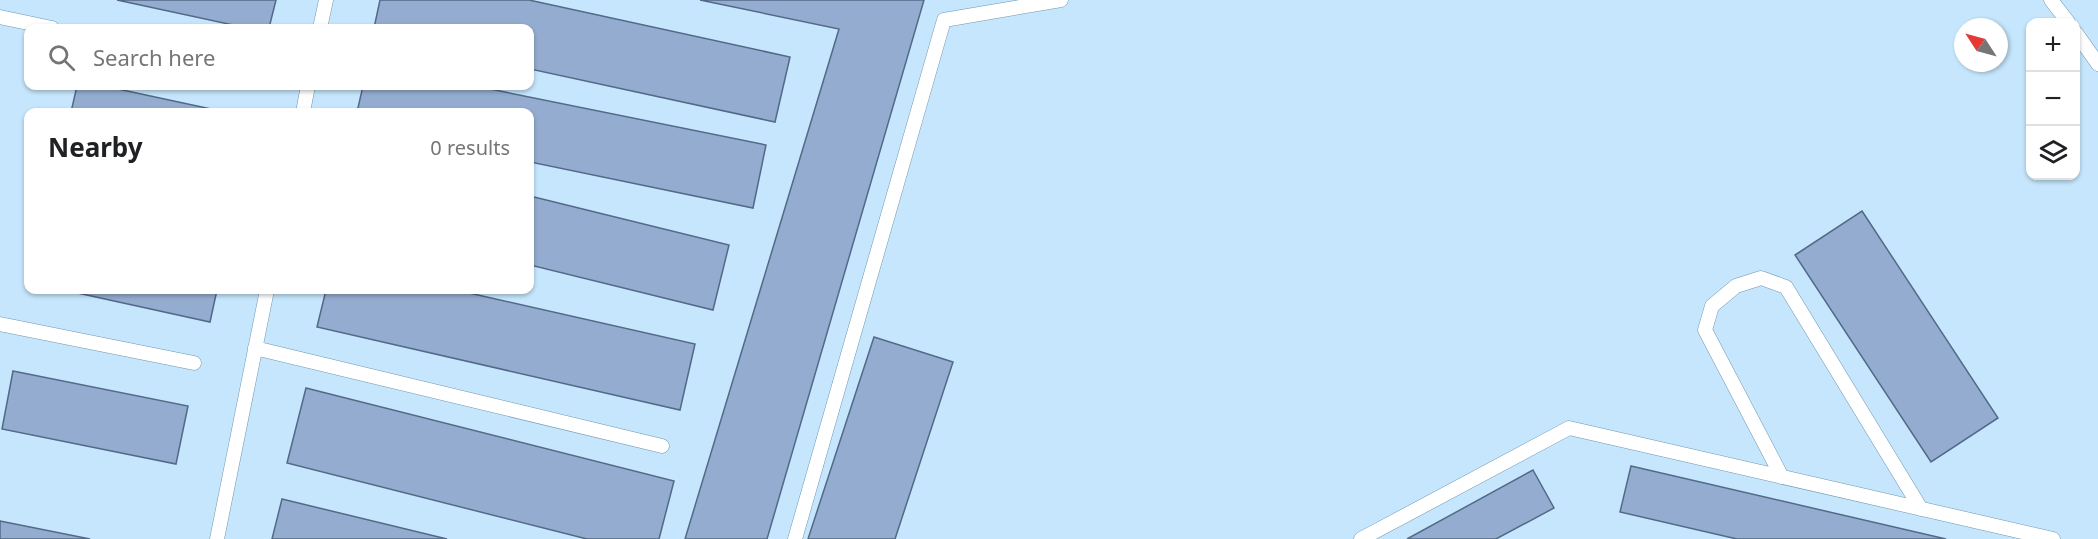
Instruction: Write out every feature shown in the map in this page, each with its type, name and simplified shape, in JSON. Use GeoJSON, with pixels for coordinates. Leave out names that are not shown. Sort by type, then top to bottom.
{"type":"FeatureCollection","features":[{"type":"Feature","properties":{"kind":"lane"},"geometry":{"type":"LineString","coordinates":[[321,24],[326,0]]}},
{"type":"Feature","properties":{"kind":"lane"},"geometry":{"type":"LineString","coordinates":[[795,539],[944,20],[1060,0]]}},
{"type":"Feature","properties":{"kind":"lane"},"geometry":{"type":"LineString","coordinates":[[2051,0],[2065,18]]}},
{"type":"Feature","properties":{"kind":"lane"},"geometry":{"type":"LineString","coordinates":[[0,17],[33,24]]}},
{"type":"Feature","properties":{"kind":"lane"},"geometry":{"type":"LineString","coordinates":[[2080,39],[2098,64]]}},
{"type":"Feature","properties":{"kind":"lane"},"geometry":{"type":"LineString","coordinates":[[304,108],[307,90]]}},
{"type":"Feature","properties":{"kind":"lane"},"geometry":{"type":"LineString","coordinates":[[1782,477],[1705,330],[1712,306],[1736,286],[1761,278],[1786,287],[1920,509]]}},
{"type":"Feature","properties":{"kind":"lane"},"geometry":{"type":"LineString","coordinates":[[217,539],[266,294]]}},
{"type":"Feature","properties":{"kind":"lane"},"geometry":{"type":"LineString","coordinates":[[0,324],[194,363]]}},
{"type":"Feature","properties":{"kind":"lane"},"geometry":{"type":"LineString","coordinates":[[255,348],[662,446]]}},
{"type":"Feature","properties":{"kind":"lane"},"geometry":{"type":"LineString","coordinates":[[1361,539],[1569,428],[2053,539]]}},
{"type":"Feature","properties":{"kind":"building"},"geometry":{"type":"Polygon","coordinates":[[[117,0],[276,0],[270,24],[228,24],[117,0]]]}},
{"type":"Feature","properties":{"kind":"building"},"geometry":{"type":"Polygon","coordinates":[[[380,0],[529,0],[790,57],[775,122],[534,70],[534,24],[375,24],[380,0]]]}},
{"type":"Feature","properties":{"kind":"building"},"geometry":{"type":"Polygon","coordinates":[[[700,0],[924,0],[767,539],[685,539],[839,29],[700,0]]]}},
{"type":"Feature","properties":{"kind":"building"},"geometry":{"type":"Polygon","coordinates":[[[76,90],[123,90],[206,108],[72,108],[76,90]]]}},
{"type":"Feature","properties":{"kind":"building"},"geometry":{"type":"Polygon","coordinates":[[[362,90],[495,90],[766,145],[753,208],[534,163],[534,108],[358,108],[362,90]]]}},
{"type":"Feature","properties":{"kind":"building"},"geometry":{"type":"Polygon","coordinates":[[[534,197],[729,245],[713,310],[534,266],[534,197]]]}},
{"type":"Feature","properties":{"kind":"building"},"geometry":{"type":"Polygon","coordinates":[[[1862,211],[1998,418],[1931,462],[1795,255],[1862,211]]]}},
{"type":"Feature","properties":{"kind":"building"},"geometry":{"type":"Polygon","coordinates":[[[82,294],[216,294],[210,322],[82,294]]]}},
{"type":"Feature","properties":{"kind":"building"},"geometry":{"type":"Polygon","coordinates":[[[325,294],[474,294],[695,344],[680,410],[317,327],[325,294]]]}},
{"type":"Feature","properties":{"kind":"building"},"geometry":{"type":"Polygon","coordinates":[[[874,337],[953,362],[895,539],[808,539],[874,337]]]}},
{"type":"Feature","properties":{"kind":"building"},"geometry":{"type":"Polygon","coordinates":[[[13,371],[188,406],[176,464],[2,429],[13,371]]]}},
{"type":"Feature","properties":{"kind":"building"},"geometry":{"type":"Polygon","coordinates":[[[306,388],[674,481],[659,539],[587,539],[287,463],[306,388]]]}},
{"type":"Feature","properties":{"kind":"building"},"geometry":{"type":"Polygon","coordinates":[[[1631,466],[1946,539],[1737,539],[1620,512],[1631,466]]]}},
{"type":"Feature","properties":{"kind":"building"},"geometry":{"type":"Polygon","coordinates":[[[1533,470],[1554,508],[1496,539],[1407,539],[1533,470]]]}},
{"type":"Feature","properties":{"kind":"building"},"geometry":{"type":"Polygon","coordinates":[[[282,499],[447,539],[272,539],[282,499]]]}},
{"type":"Feature","properties":{"kind":"building"},"geometry":{"type":"Polygon","coordinates":[[[0,521],[90,539],[0,539],[0,521]]]}}]}
